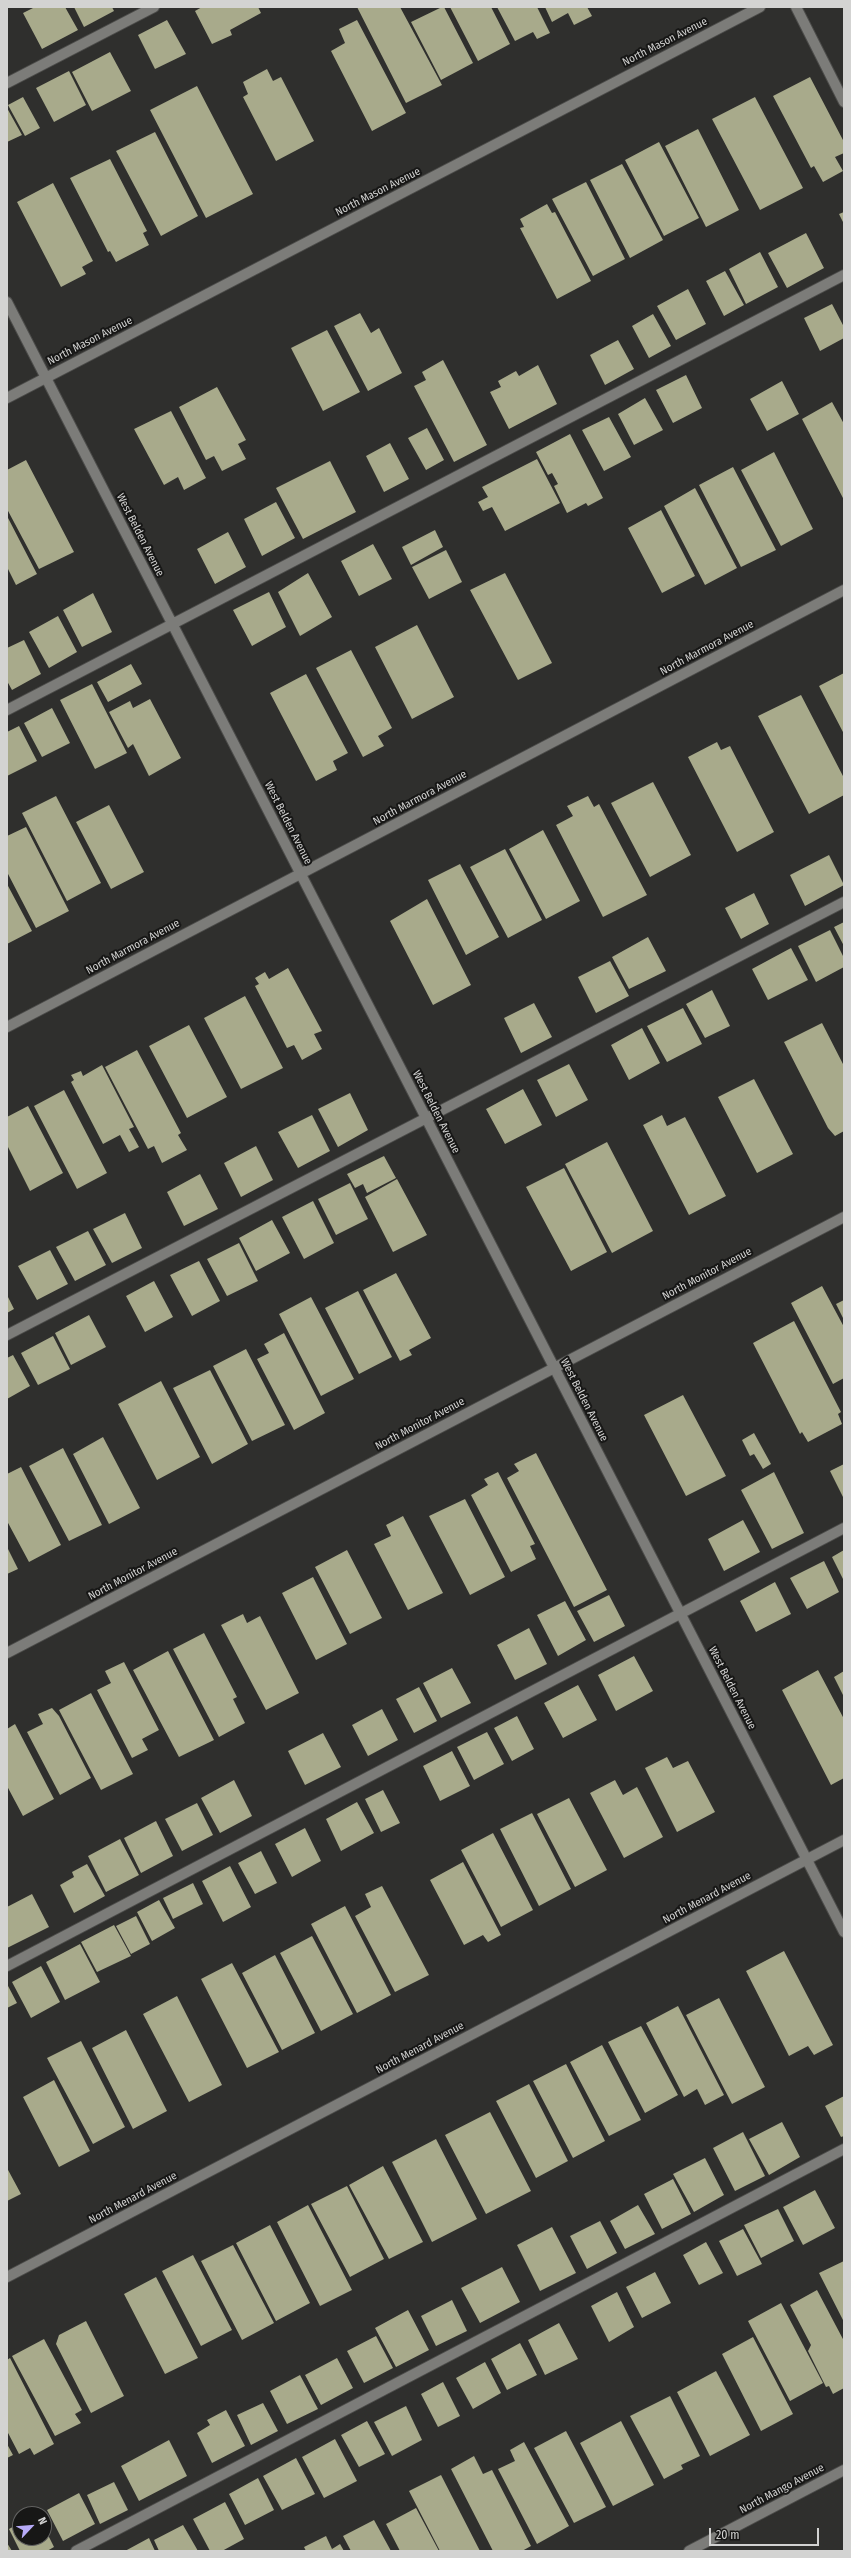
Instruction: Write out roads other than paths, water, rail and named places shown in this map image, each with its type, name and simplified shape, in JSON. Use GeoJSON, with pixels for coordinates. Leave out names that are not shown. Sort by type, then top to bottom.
{"type":"FeatureCollection","features":[{"type":"Feature","properties":{"kind":"street"},"geometry":{"type":"LineString","coordinates":[[7,83],[154,7]]}},
{"type":"Feature","properties":{"kind":"street","name":"North Mason Avenue"},"geometry":{"type":"LineString","coordinates":[[7,398],[760,7]]}},
{"type":"Feature","properties":{"kind":"street"},"geometry":{"type":"LineString","coordinates":[[796,7],[844,102]]}},
{"type":"Feature","properties":{"kind":"street"},"geometry":{"type":"LineString","coordinates":[[7,710],[844,275]]}},
{"type":"Feature","properties":{"kind":"street","name":"West Belden Avenue"},"geometry":{"type":"LineString","coordinates":[[7,302],[844,1932]]}},
{"type":"Feature","properties":{"kind":"street","name":"North Marmora Avenue"},"geometry":{"type":"LineString","coordinates":[[7,1026],[844,590]]}},
{"type":"Feature","properties":{"kind":"street"},"geometry":{"type":"LineString","coordinates":[[7,1335],[844,902]]}},
{"type":"Feature","properties":{"kind":"street","name":"North Monitor Avenue"},"geometry":{"type":"LineString","coordinates":[[7,1653],[844,1217]]}},
{"type":"Feature","properties":{"kind":"street"},"geometry":{"type":"LineString","coordinates":[[7,1966],[844,1528]]}},
{"type":"Feature","properties":{"kind":"street","name":"North Menard Avenue"},"geometry":{"type":"LineString","coordinates":[[7,2277],[844,1840]]}},
{"type":"Feature","properties":{"kind":"street"},"geometry":{"type":"LineString","coordinates":[[76,2551],[844,2150]]}},
{"type":"Feature","properties":{"kind":"street","name":"North Mango Avenue"},"geometry":{"type":"LineString","coordinates":[[689,2551],[844,2470]]}}]}
